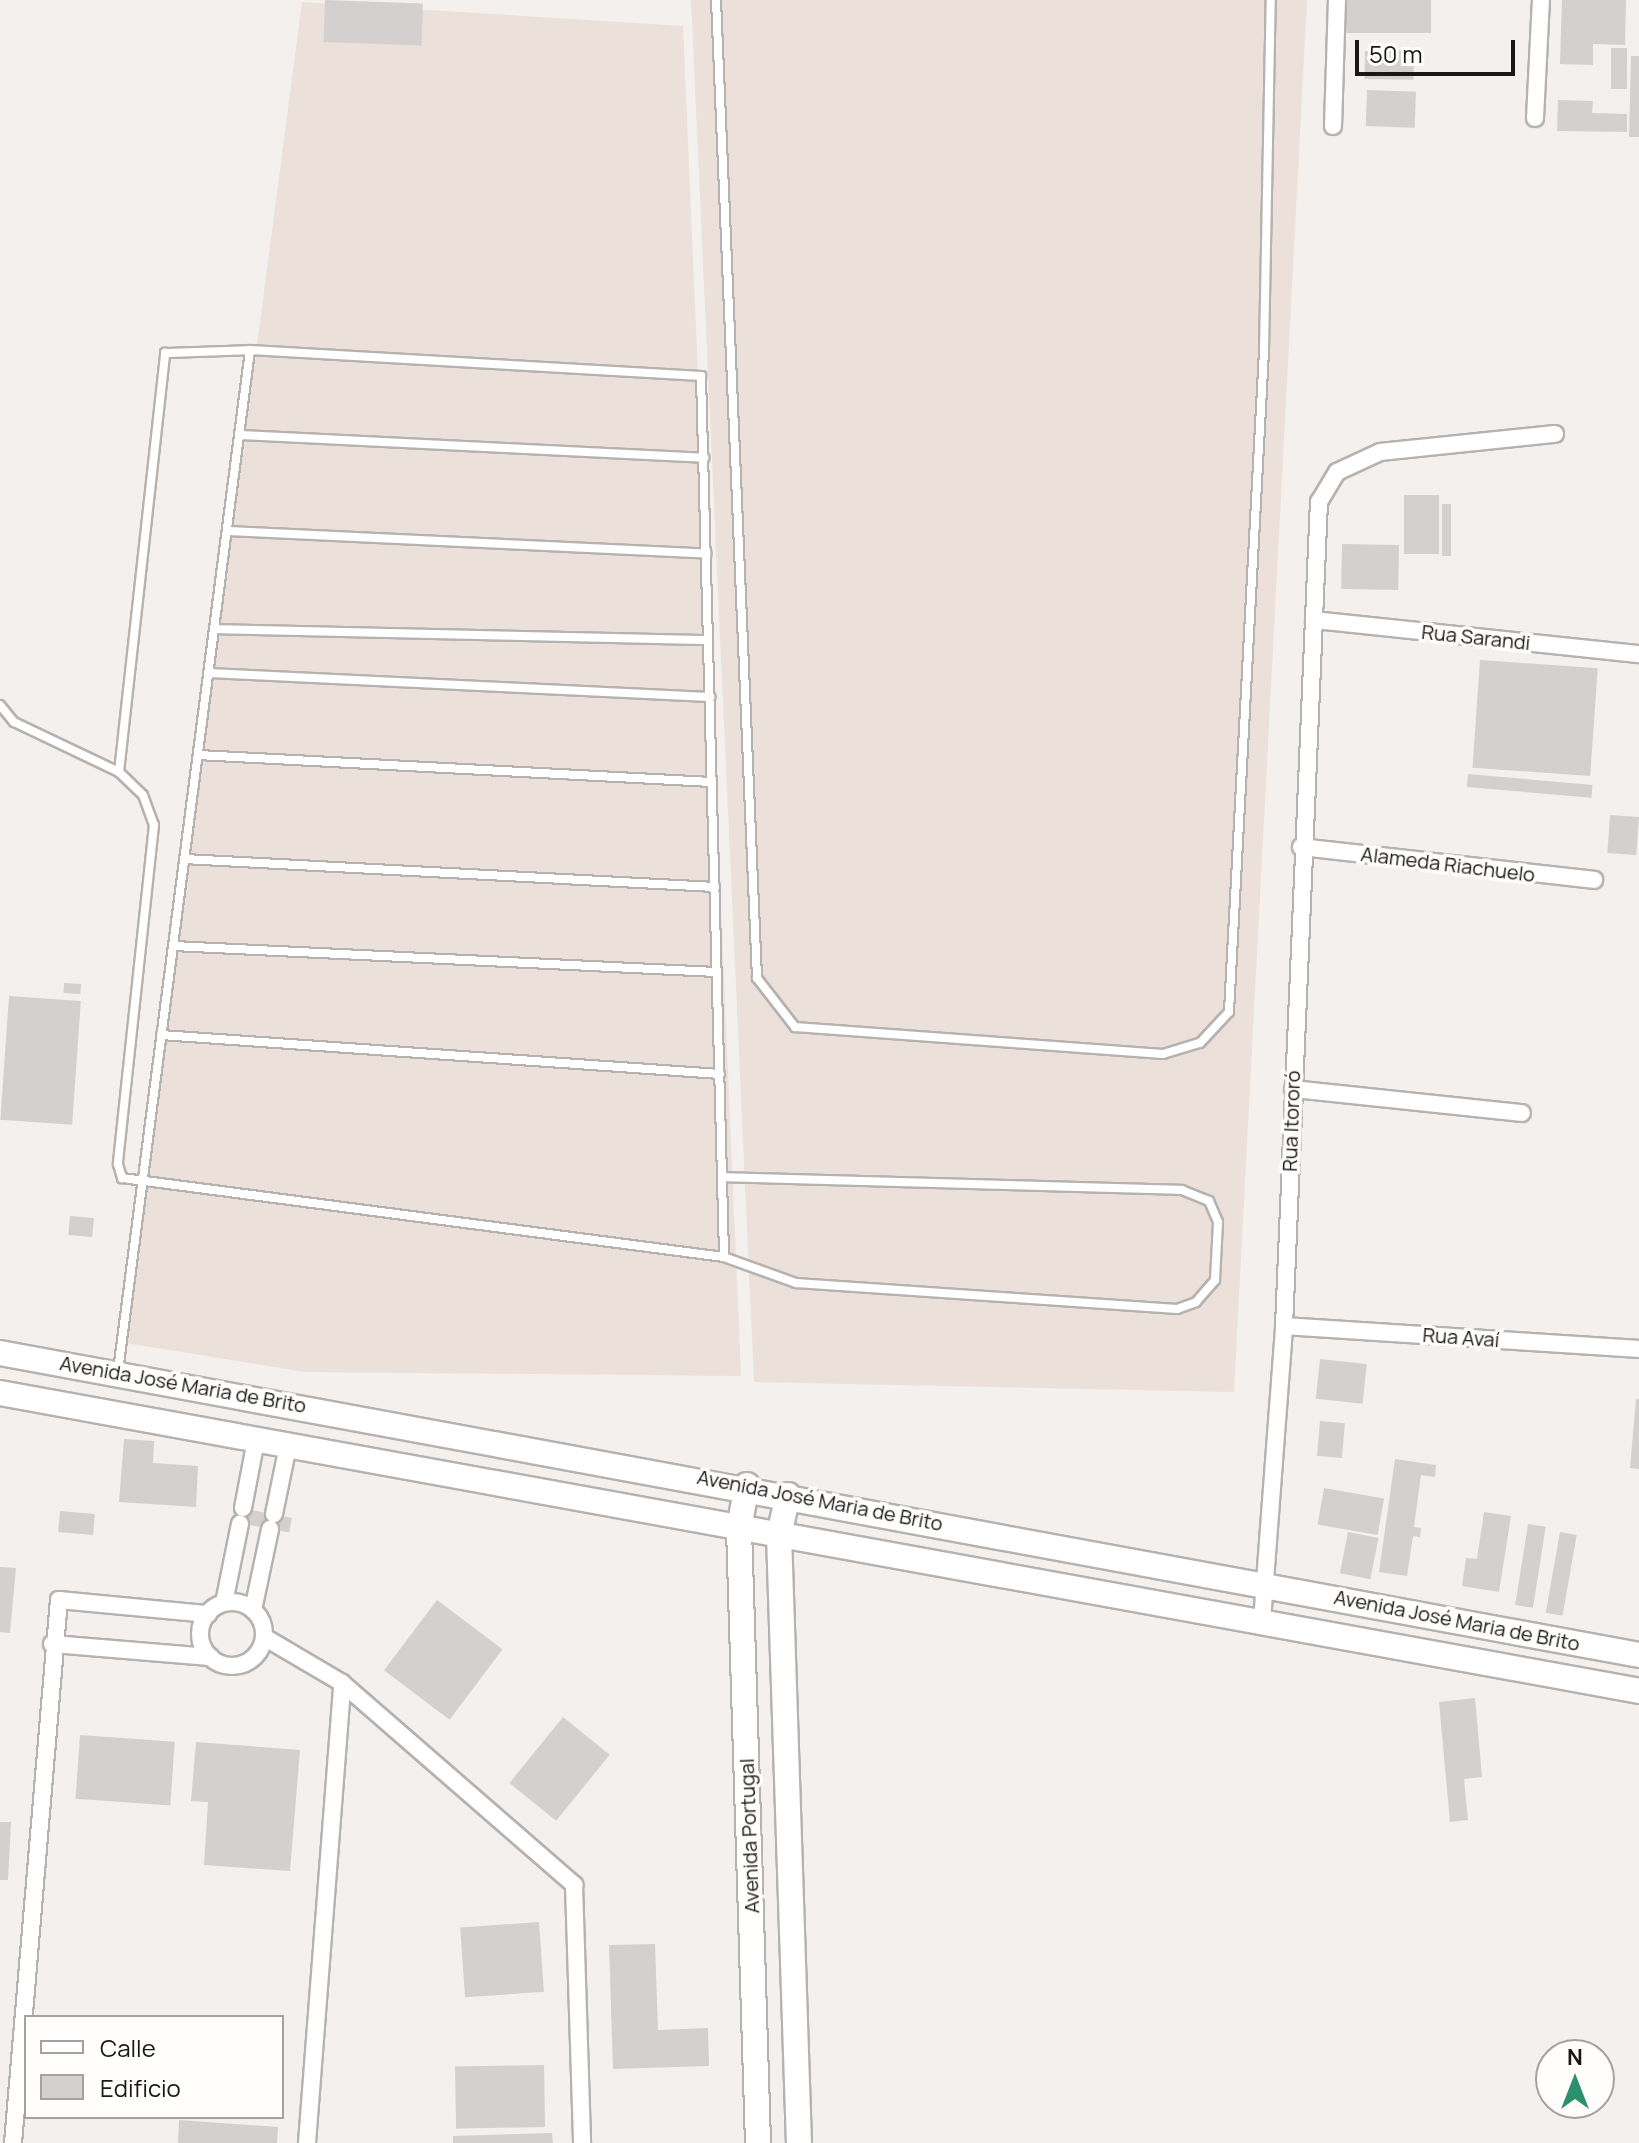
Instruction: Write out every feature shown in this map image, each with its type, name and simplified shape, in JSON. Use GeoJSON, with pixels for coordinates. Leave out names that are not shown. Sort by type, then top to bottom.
{"type":"FeatureCollection","features":[{"type":"Feature","properties":{"kind":"main road","name":"Avenida José Maria de Brito"},"geometry":{"type":"LineString","coordinates":[[0,1353],[747,1485],[1639,1655]]}},
{"type":"Feature","properties":{"kind":"main road","name":"Avenida José Maria de Brito"},"geometry":{"type":"LineString","coordinates":[[0,1393],[1639,1691]]}},
{"type":"Feature","properties":{"kind":"main road","name":"Avenida Portugal"},"geometry":{"type":"LineString","coordinates":[[747,1485],[739,1528],[758,2143]]}},
{"type":"Feature","properties":{"kind":"main road","name":"Avenida Portugal"},"geometry":{"type":"LineString","coordinates":[[788,1495],[779,1535],[799,2143]]}},
{"type":"Feature","properties":{"kind":"street"},"geometry":{"type":"LineString","coordinates":[[1333,126],[1337,0]]}},
{"type":"Feature","properties":{"kind":"street"},"geometry":{"type":"LineString","coordinates":[[1535,118],[1541,0]]}},
{"type":"Feature","properties":{"kind":"street","name":"Rua Itororó"},"geometry":{"type":"LineString","coordinates":[[1262,1621],[1284,1326],[1301,847],[1319,502],[1337,472],[1380,452],[1555,434]]}},
{"type":"Feature","properties":{"kind":"street","name":"Rua Sarandi"},"geometry":{"type":"LineString","coordinates":[[1314,620],[1639,654]]}},
{"type":"Feature","properties":{"kind":"street","name":"Alameda Riachuelo"},"geometry":{"type":"LineString","coordinates":[[1301,847],[1594,880]]}},
{"type":"Feature","properties":{"kind":"street"},"geometry":{"type":"LineString","coordinates":[[1293,1089],[1522,1113]]}},
{"type":"Feature","properties":{"kind":"street","name":"Rua Avaí"},"geometry":{"type":"LineString","coordinates":[[1284,1326],[1639,1349]]}},
{"type":"Feature","properties":{"kind":"street"},"geometry":{"type":"LineString","coordinates":[[210,1657],[200,1631],[208,1614],[224,1603],[256,1440]]}},
{"type":"Feature","properties":{"kind":"street"},"geometry":{"type":"LineString","coordinates":[[288,1446],[253,1610],[264,1637],[342,1683],[574,1885],[582,2143]]}},
{"type":"Feature","properties":{"kind":"street"},"geometry":{"type":"LineString","coordinates":[[241,1522],[271,1528]]}},
{"type":"Feature","properties":{"kind":"street"},"geometry":{"type":"LineString","coordinates":[[13,2143],[52,1644],[59,1600],[208,1614]]}},
{"type":"Feature","properties":{"kind":"street"},"geometry":{"type":"LineString","coordinates":[[224,1603],[253,1610]]}},
{"type":"Feature","properties":{"kind":"street"},"geometry":{"type":"LineString","coordinates":[[52,1644],[210,1657],[238,1665],[256,1655],[264,1637]]}},
{"type":"Feature","properties":{"kind":"street"},"geometry":{"type":"LineString","coordinates":[[307,2143],[342,1683]]}},
{"type":"Feature","properties":{"kind":"lane"},"geometry":{"type":"LineString","coordinates":[[716,0],[757,978],[795,1027],[1163,1054],[1200,1043],[1229,1012],[1263,380],[1271,0]]}},
{"type":"Feature","properties":{"kind":"lane"},"geometry":{"type":"LineString","coordinates":[[118,1372],[250,350]]}},
{"type":"Feature","properties":{"kind":"lane"},"geometry":{"type":"LineString","coordinates":[[119,772],[165,353],[250,350],[699,372],[704,458],[724,1257]]}},
{"type":"Feature","properties":{"kind":"lane"},"geometry":{"type":"LineString","coordinates":[[240,435],[704,458]]}},
{"type":"Feature","properties":{"kind":"lane"},"geometry":{"type":"LineString","coordinates":[[227,531],[706,554]]}},
{"type":"Feature","properties":{"kind":"lane"},"geometry":{"type":"LineString","coordinates":[[214,629],[708,640]]}},
{"type":"Feature","properties":{"kind":"lane"},"geometry":{"type":"LineString","coordinates":[[208,673],[710,697]]}},
{"type":"Feature","properties":{"kind":"lane"},"geometry":{"type":"LineString","coordinates":[[0,705],[14,722],[119,772],[143,795],[154,825],[118,1164],[122,1178],[143,1186],[724,1257],[796,1283],[1177,1309],[1196,1302],[1215,1280],[1218,1222],[1209,1201],[1182,1190],[722,1177]]}},
{"type":"Feature","properties":{"kind":"lane"},"geometry":{"type":"LineString","coordinates":[[198,755],[712,782]]}},
{"type":"Feature","properties":{"kind":"lane"},"geometry":{"type":"LineString","coordinates":[[184,859],[715,887]]}},
{"type":"Feature","properties":{"kind":"lane"},"geometry":{"type":"LineString","coordinates":[[173,946],[717,972]]}},
{"type":"Feature","properties":{"kind":"lane"},"geometry":{"type":"LineString","coordinates":[[161,1035],[720,1074]]}},
{"type":"Feature","properties":{"kind":"shaded area"},"geometry":{"type":"Polygon","coordinates":[[[691,0],[1307,0],[1234,1392],[754,1382],[691,0]]]}},
{"type":"Feature","properties":{"kind":"shaded area"},"geometry":{"type":"Polygon","coordinates":[[[302,2],[683,26],[741,1376],[305,1372],[126,1343],[302,2]]]}},
{"type":"Feature","properties":{"kind":"building"},"geometry":{"type":"Polygon","coordinates":[[[325,0],[423,3],[421,45],[324,42],[325,0]]]}},
{"type":"Feature","properties":{"kind":"building"},"geometry":{"type":"Polygon","coordinates":[[[1344,0],[1431,0],[1431,33],[1344,33],[1344,0]]]}},
{"type":"Feature","properties":{"kind":"building"},"geometry":{"type":"Polygon","coordinates":[[[1562,0],[1626,0],[1625,45],[1593,44],[1593,65],[1560,64],[1562,0]]]}},
{"type":"Feature","properties":{"kind":"building"},"geometry":{"type":"Polygon","coordinates":[[[1611,48],[1627,48],[1627,89],[1611,89],[1611,48]]]}},
{"type":"Feature","properties":{"kind":"building"},"geometry":{"type":"Polygon","coordinates":[[[1365,50],[1414,51],[1413,80],[1364,79],[1365,50]]]}},
{"type":"Feature","properties":{"kind":"building"},"geometry":{"type":"Polygon","coordinates":[[[1631,56],[1639,56],[1639,137],[1629,137],[1631,56]]]}},
{"type":"Feature","properties":{"kind":"building"},"geometry":{"type":"Polygon","coordinates":[[[1367,90],[1416,92],[1415,128],[1366,126],[1367,90]]]}},
{"type":"Feature","properties":{"kind":"building"},"geometry":{"type":"Polygon","coordinates":[[[1558,100],[1593,101],[1592,113],[1627,114],[1627,132],[1557,131],[1558,100]]]}},
{"type":"Feature","properties":{"kind":"building"},"geometry":{"type":"Polygon","coordinates":[[[1404,495],[1439,495],[1439,554],[1404,554],[1404,495]]]}},
{"type":"Feature","properties":{"kind":"building"},"geometry":{"type":"Polygon","coordinates":[[[1442,504],[1451,504],[1451,556],[1442,556],[1442,504]]]}},
{"type":"Feature","properties":{"kind":"building"},"geometry":{"type":"Polygon","coordinates":[[[1342,544],[1399,545],[1398,590],[1341,589],[1342,544]]]}},
{"type":"Feature","properties":{"kind":"building"},"geometry":{"type":"Polygon","coordinates":[[[1480,660],[1598,668],[1590,776],[1472,768],[1480,660]]]}},
{"type":"Feature","properties":{"kind":"building"},"geometry":{"type":"Polygon","coordinates":[[[1468,774],[1593,785],[1591,798],[1467,787],[1468,774]]]}},
{"type":"Feature","properties":{"kind":"building"},"geometry":{"type":"Polygon","coordinates":[[[1610,815],[1639,817],[1636,855],[1607,853],[1610,815]]]}},
{"type":"Feature","properties":{"kind":"building"},"geometry":{"type":"Polygon","coordinates":[[[64,983],[81,984],[80,994],[63,993],[64,983]]]}},
{"type":"Feature","properties":{"kind":"building"},"geometry":{"type":"Polygon","coordinates":[[[9,996],[81,1001],[72,1125],[0,1120],[9,996]]]}},
{"type":"Feature","properties":{"kind":"building"},"geometry":{"type":"Polygon","coordinates":[[[70,1216],[94,1218],[92,1237],[68,1235],[70,1216]]]}},
{"type":"Feature","properties":{"kind":"building"},"geometry":{"type":"Polygon","coordinates":[[[1320,1359],[1367,1364],[1363,1404],[1316,1399],[1320,1359]]]}},
{"type":"Feature","properties":{"kind":"building"},"geometry":{"type":"Polygon","coordinates":[[[1636,1399],[1639,1399],[1639,1469],[1630,1468],[1636,1399]]]}},
{"type":"Feature","properties":{"kind":"building"},"geometry":{"type":"Polygon","coordinates":[[[1320,1421],[1345,1423],[1342,1458],[1317,1456],[1320,1421]]]}},
{"type":"Feature","properties":{"kind":"building"},"geometry":{"type":"Polygon","coordinates":[[[124,1439],[154,1441],[153,1463],[198,1466],[196,1507],[119,1502],[124,1439]]]}},
{"type":"Feature","properties":{"kind":"building"},"geometry":{"type":"Polygon","coordinates":[[[1395,1459],[1436,1465],[1435,1477],[1421,1475],[1414,1527],[1421,1528],[1420,1537],[1413,1536],[1407,1576],[1379,1572],[1395,1459]]]}},
{"type":"Feature","properties":{"kind":"building"},"geometry":{"type":"Polygon","coordinates":[[[1324,1488],[1384,1499],[1378,1535],[1318,1524],[1324,1488]]]}},
{"type":"Feature","properties":{"kind":"building"},"geometry":{"type":"Polygon","coordinates":[[[236,1507],[292,1518],[289,1533],[233,1522],[236,1507]]]}},
{"type":"Feature","properties":{"kind":"building"},"geometry":{"type":"Polygon","coordinates":[[[60,1511],[95,1514],[93,1535],[58,1532],[60,1511]]]}},
{"type":"Feature","properties":{"kind":"building"},"geometry":{"type":"Polygon","coordinates":[[[1484,1512],[1511,1516],[1499,1592],[1462,1586],[1466,1558],[1477,1559],[1484,1512]]]}},
{"type":"Feature","properties":{"kind":"building"},"geometry":{"type":"Polygon","coordinates":[[[1528,1524],[1546,1527],[1533,1608],[1515,1605],[1528,1524]]]}},
{"type":"Feature","properties":{"kind":"building"},"geometry":{"type":"Polygon","coordinates":[[[1348,1532],[1378,1538],[1370,1579],[1340,1573],[1348,1532]]]}},
{"type":"Feature","properties":{"kind":"building"},"geometry":{"type":"Polygon","coordinates":[[[1560,1532],[1577,1535],[1563,1616],[1546,1613],[1560,1532]]]}},
{"type":"Feature","properties":{"kind":"building"},"geometry":{"type":"Polygon","coordinates":[[[0,1567],[16,1568],[10,1633],[0,1632],[0,1567]]]}},
{"type":"Feature","properties":{"kind":"building"},"geometry":{"type":"Polygon","coordinates":[[[437,1600],[502,1649],[450,1720],[384,1670],[437,1600]]]}},
{"type":"Feature","properties":{"kind":"building"},"geometry":{"type":"Polygon","coordinates":[[[1475,1698],[1482,1777],[1464,1779],[1468,1820],[1450,1822],[1439,1702],[1475,1698]]]}},
{"type":"Feature","properties":{"kind":"building"},"geometry":{"type":"Polygon","coordinates":[[[563,1717],[610,1755],[556,1821],[510,1783],[563,1717]]]}},
{"type":"Feature","properties":{"kind":"building"},"geometry":{"type":"Polygon","coordinates":[[[80,1735],[175,1742],[170,1805],[76,1799],[80,1735]]]}},
{"type":"Feature","properties":{"kind":"building"},"geometry":{"type":"Polygon","coordinates":[[[196,1742],[300,1750],[290,1871],[204,1865],[208,1802],[191,1801],[196,1742]]]}},
{"type":"Feature","properties":{"kind":"building"},"geometry":{"type":"Polygon","coordinates":[[[0,1822],[11,1822],[8,1880],[0,1880],[0,1822]]]}},
{"type":"Feature","properties":{"kind":"building"},"geometry":{"type":"Polygon","coordinates":[[[539,1922],[544,1992],[465,1997],[460,1928],[539,1922]]]}},
{"type":"Feature","properties":{"kind":"building"},"geometry":{"type":"Polygon","coordinates":[[[655,1944],[658,2030],[708,2028],[709,2066],[613,2069],[609,1945],[655,1944]]]}},
{"type":"Feature","properties":{"kind":"building"},"geometry":{"type":"Polygon","coordinates":[[[544,2065],[545,2127],[456,2129],[455,2067],[544,2065]]]}},
{"type":"Feature","properties":{"kind":"building"},"geometry":{"type":"Polygon","coordinates":[[[179,2120],[278,2127],[277,2143],[178,2143],[179,2120]]]}},
{"type":"Feature","properties":{"kind":"building"},"geometry":{"type":"Polygon","coordinates":[[[552,2133],[553,2143],[453,2143],[453,2136],[552,2133]]]}}]}
